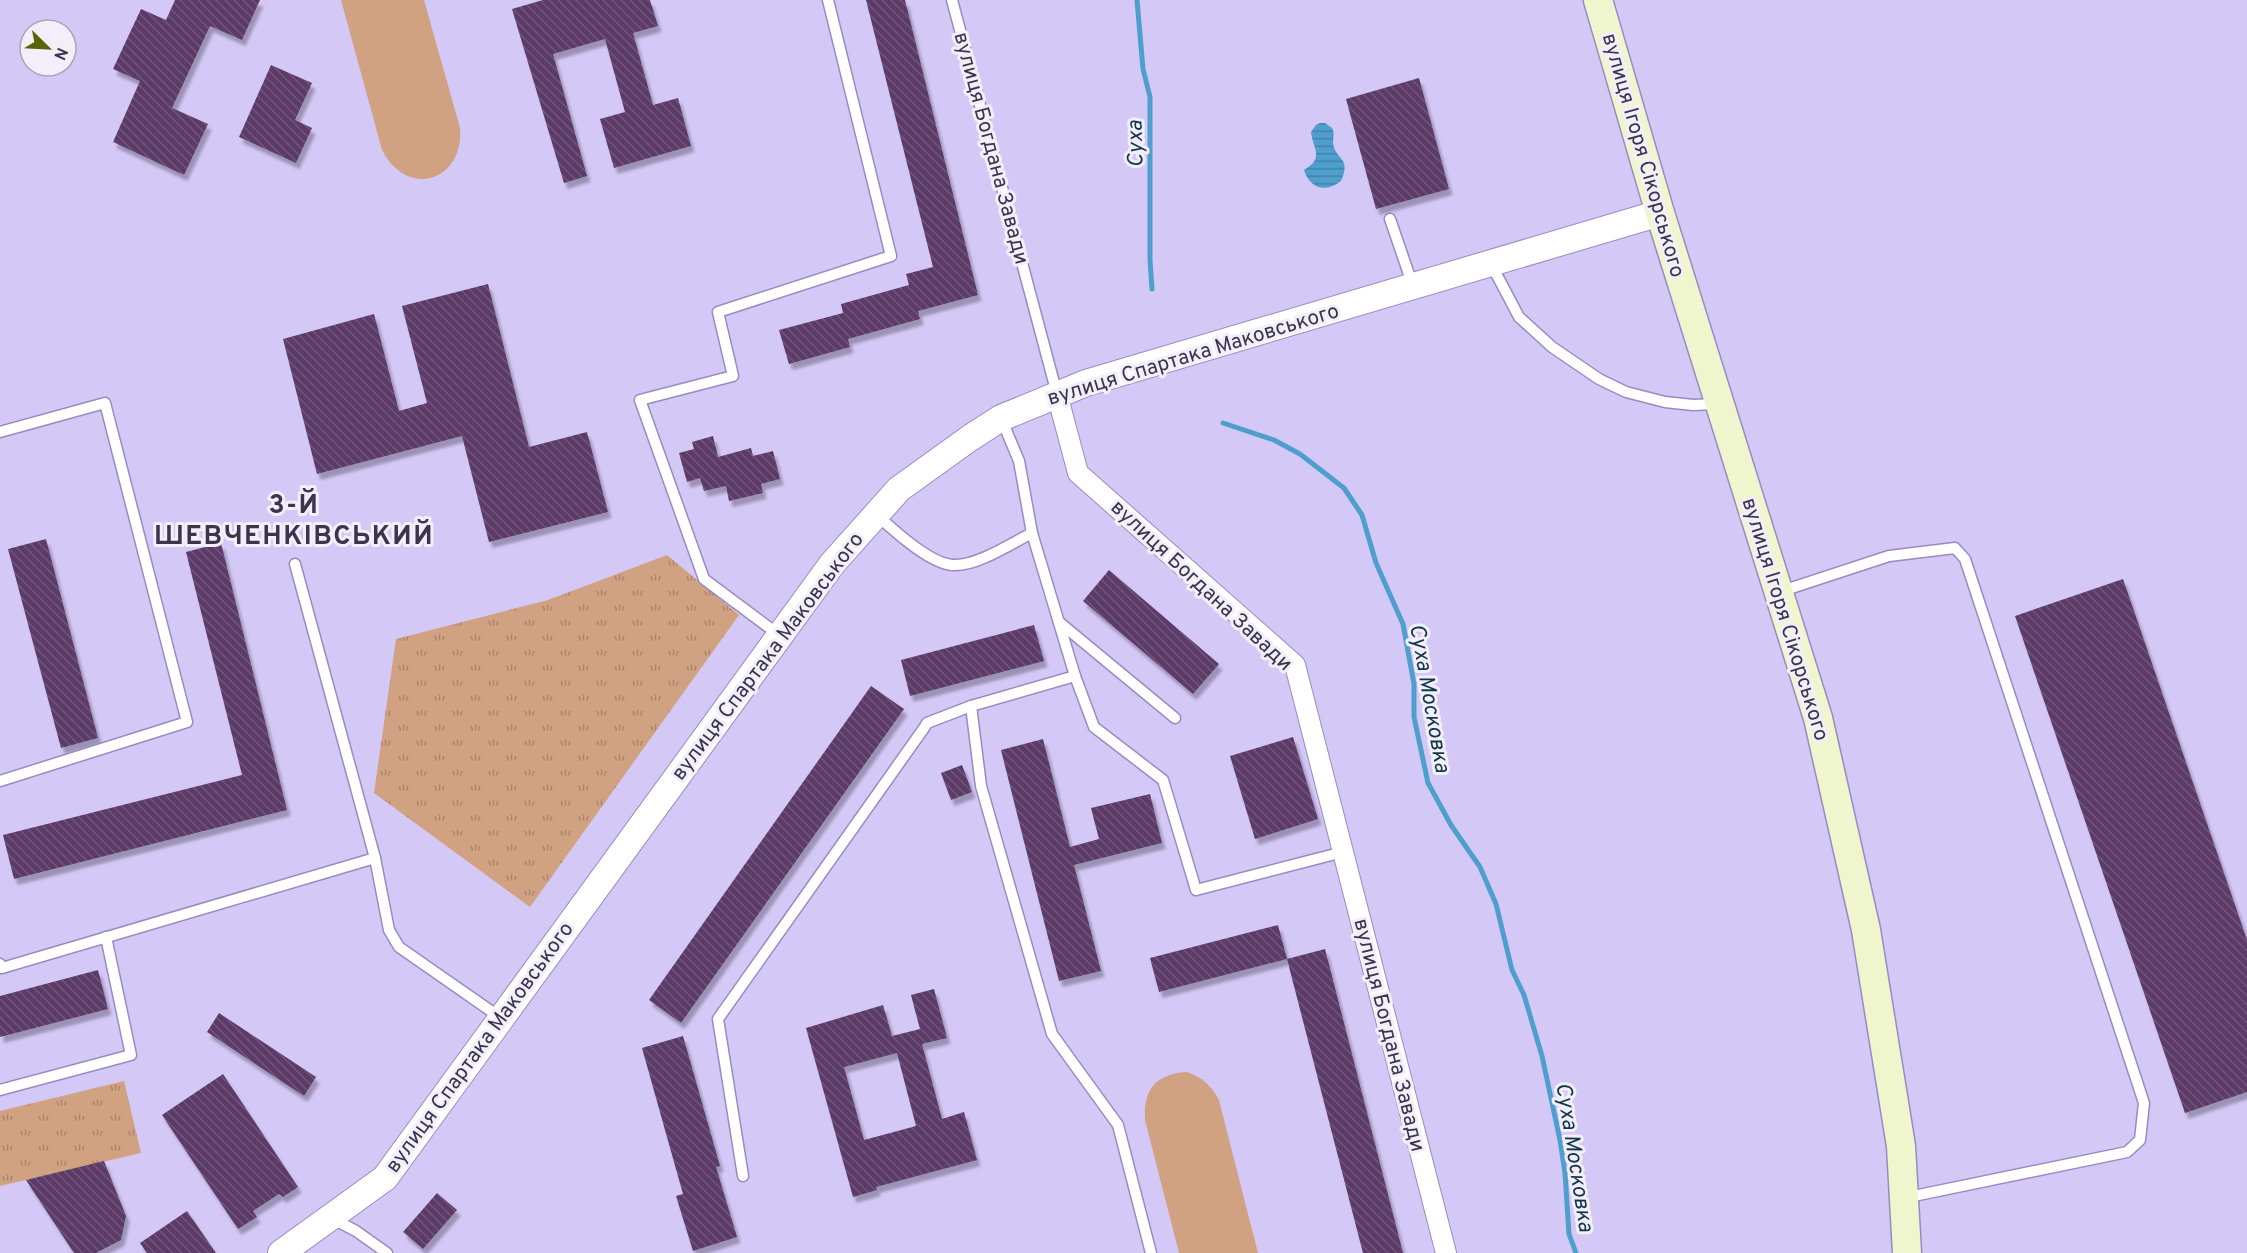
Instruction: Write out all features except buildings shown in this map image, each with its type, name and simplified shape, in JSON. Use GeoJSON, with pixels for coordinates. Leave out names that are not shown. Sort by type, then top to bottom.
{"type":"FeatureCollection","features":[{"type":"Feature","properties":{"kind":"main road","name":"вулиця Ігоря Сікорського"},"geometry":{"type":"LineString","coordinates":[[1598,0],[1659,213],[1818,718],[1866,930],[1901,1146],[1907,1253]]}},
{"type":"Feature","properties":{"kind":"street","name":"вулиця Спартака Маковського"},"geometry":{"type":"LineString","coordinates":[[280,1253],[385,1178],[779,635],[832,564],[899,489],[1001,418],[1086,383],[1659,213]]}},
{"type":"Feature","properties":{"kind":"street","name":"вулиця Богдана Завади"},"geometry":{"type":"LineString","coordinates":[[1057,394],[1078,473],[1295,665],[1446,1253]]}},
{"type":"Feature","properties":{"kind":"lane"},"geometry":{"type":"LineString","coordinates":[[779,635],[704,579],[640,400],[733,376],[718,312],[891,256],[828,0]]}},
{"type":"Feature","properties":{"kind":"lane","name":"вулиця Богдана Завади"},"geometry":{"type":"LineString","coordinates":[[952,0],[1057,394]]}},
{"type":"Feature","properties":{"kind":"lane"},"geometry":{"type":"LineString","coordinates":[[1390,219],[1413,286]]}},
{"type":"Feature","properties":{"kind":"lane"},"geometry":{"type":"LineString","coordinates":[[1490,263],[1519,317],[1552,347],[1599,380],[1626,392],[1665,402],[1693,405],[1719,404]]}},
{"type":"Feature","properties":{"kind":"lane"},"geometry":{"type":"LineString","coordinates":[[0,432],[105,403],[187,722],[0,781]]}},
{"type":"Feature","properties":{"kind":"lane"},"geometry":{"type":"LineString","coordinates":[[1001,418],[1019,461],[1032,533],[1075,676],[1094,727],[1163,780],[1196,890],[1343,852]]}},
{"type":"Feature","properties":{"kind":"lane"},"geometry":{"type":"LineString","coordinates":[[876,514],[934,559],[953,566],[971,563],[1032,533]]}},
{"type":"Feature","properties":{"kind":"lane"},"geometry":{"type":"LineString","coordinates":[[1779,592],[1888,556],[1955,548],[1965,559],[2144,1103],[2140,1140],[2127,1152],[1904,1198]]}},
{"type":"Feature","properties":{"kind":"lane"},"geometry":{"type":"LineString","coordinates":[[296,564],[375,858],[389,930],[399,946],[502,1018]]}},
{"type":"Feature","properties":{"kind":"lane"},"geometry":{"type":"LineString","coordinates":[[1059,622],[1175,718]]}},
{"type":"Feature","properties":{"kind":"lane"},"geometry":{"type":"LineString","coordinates":[[743,1176],[718,1019],[927,723],[971,706],[1075,676]]}},
{"type":"Feature","properties":{"kind":"lane"},"geometry":{"type":"LineString","coordinates":[[971,706],[981,786],[1052,1034],[1118,1125],[1151,1253]]}},
{"type":"Feature","properties":{"kind":"lane"},"geometry":{"type":"LineString","coordinates":[[0,964],[2,968],[375,858]]}},
{"type":"Feature","properties":{"kind":"lane"},"geometry":{"type":"LineString","coordinates":[[0,1090],[131,1055],[106,937]]}},
{"type":"Feature","properties":{"kind":"lane"},"geometry":{"type":"LineString","coordinates":[[330,1217],[387,1253]]}},
{"type":"Feature","properties":{"kind":"green space"},"geometry":{"type":"Polygon","coordinates":[[[341,0],[424,0],[460,128],[459,146],[453,161],[444,172],[432,178],[419,179],[405,175],[393,165],[382,150],[341,0]]]}},
{"type":"Feature","properties":{"kind":"green space"},"geometry":{"type":"Polygon","coordinates":[[[667,555],[739,615],[530,907],[374,793],[396,639],[548,600],[667,555]]]}},
{"type":"Feature","properties":{"kind":"green space"},"geometry":{"type":"Polygon","coordinates":[[[1187,1072],[1206,1083],[1219,1100],[1258,1253],[1179,1253],[1145,1120],[1145,1109],[1149,1092],[1154,1085],[1167,1076],[1187,1072]]]}},
{"type":"Feature","properties":{"kind":"green space"},"geometry":{"type":"Polygon","coordinates":[[[124,1081],[141,1153],[0,1186],[0,1111],[124,1081]]]}},
{"type":"Feature","properties":{"kind":"water"},"geometry":{"type":"Polygon","coordinates":[[[1320,123],[1325,123],[1332,128],[1334,149],[1345,167],[1341,181],[1324,188],[1314,185],[1304,170],[1316,157],[1311,132],[1320,123]]]}},
{"type":"Feature","properties":{"kind":"waterway","name":"Суха"},"geometry":{"type":"LineString","coordinates":[[1137,0],[1143,69],[1150,97],[1152,289]]}},
{"type":"Feature","properties":{"kind":"waterway","name":"Суха Московка"},"geometry":{"type":"LineString","coordinates":[[1223,423],[1274,440],[1300,454],[1344,488],[1362,515],[1376,563],[1403,624],[1414,684],[1414,717],[1428,783],[1451,825],[1480,867],[1496,904],[1512,970],[1524,995],[1542,1056],[1560,1140],[1565,1173],[1569,1234],[1576,1253]]}},
{"type":"Feature","properties":{"kind":"district","name":"3-Й ШЕВЧЕНКІВСЬКИЙ"},"geometry":{"type":"Point","coordinates":[294,520]}}]}
